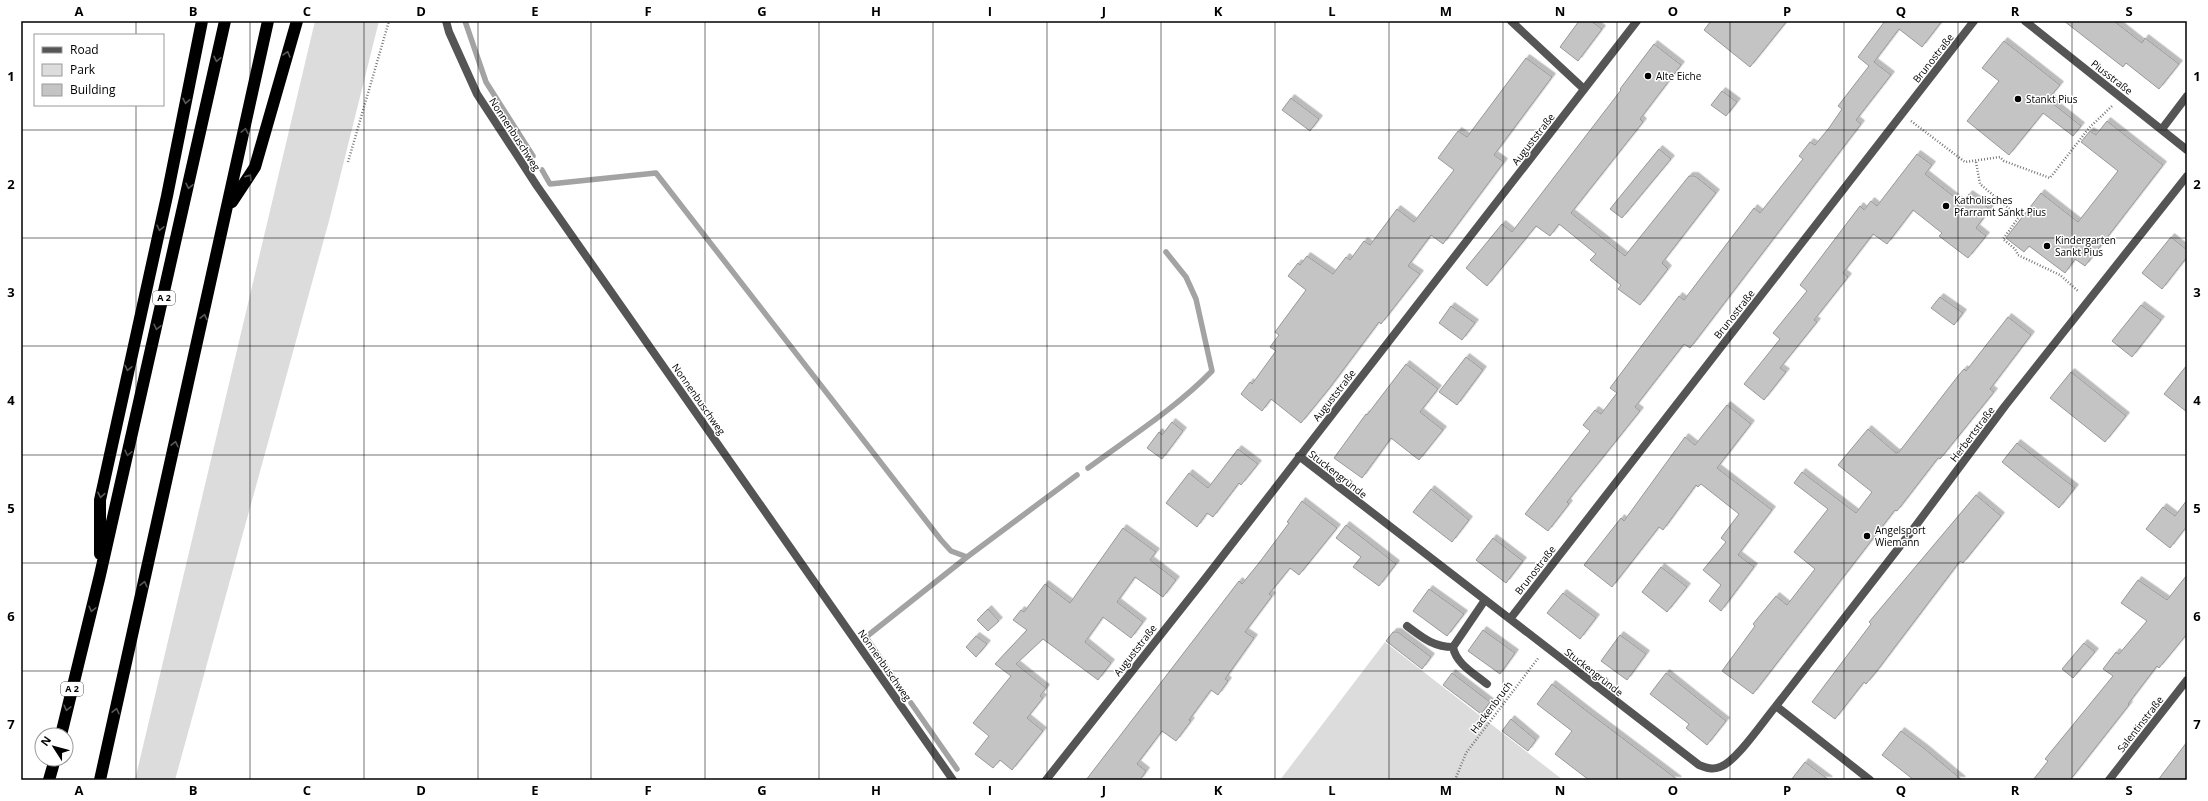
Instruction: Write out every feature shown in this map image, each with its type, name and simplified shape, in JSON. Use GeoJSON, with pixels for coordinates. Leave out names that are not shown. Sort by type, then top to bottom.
{"type":"FeatureCollection","features":[{"type":"Feature","properties":{"kind":"highway"},"geometry":{"type":"LineString","coordinates":[[100,575],[100,500],[167,196],[202,21]]}},
{"type":"Feature","properties":{"kind":"highway","name":"A 2"},"geometry":{"type":"LineString","coordinates":[[63,727],[100,575],[225,21]]}},
{"type":"Feature","properties":{"kind":"highway"},"geometry":{"type":"LineString","coordinates":[[100,780],[268,21]]}},
{"type":"Feature","properties":{"kind":"highway"},"geometry":{"type":"LineString","coordinates":[[227,210],[255,167],[296,21]]}},
{"type":"Feature","properties":{"kind":"highway"},"geometry":{"type":"LineString","coordinates":[[49,780],[53,767]]}},
{"type":"Feature","properties":{"kind":"street","name":"Nonnenbuschweg"},"geometry":{"type":"LineString","coordinates":[[446,21],[449,32],[477,94],[537,186],[953,780]]}},
{"type":"Feature","properties":{"kind":"street"},"geometry":{"type":"LineString","coordinates":[[1511,21],[1584,89]]}},
{"type":"Feature","properties":{"kind":"street","name":"Auguststraße"},"geometry":{"type":"LineString","coordinates":[[1046,780],[1637,21]]}},
{"type":"Feature","properties":{"kind":"street","name":"Brunostraße"},"geometry":{"type":"LineString","coordinates":[[1510,620],[1974,21]]}},
{"type":"Feature","properties":{"kind":"street","name":"Piusstraße"},"geometry":{"type":"LineString","coordinates":[[2025,21],[2187,150]]}},
{"type":"Feature","properties":{"kind":"street"},"geometry":{"type":"LineString","coordinates":[[2162,129],[2187,96]]}},
{"type":"Feature","properties":{"kind":"street","name":"Herbertstraße"},"geometry":{"type":"LineString","coordinates":[[1776,706],[1911,532],[2004,406],[2187,176]]}},
{"type":"Feature","properties":{"kind":"street","name":"Stuckengründe"},"geometry":{"type":"LineString","coordinates":[[1299,456],[1699,765],[1710,769],[1721,767],[1732,760],[1776,706]]}},
{"type":"Feature","properties":{"kind":"street"},"geometry":{"type":"LineString","coordinates":[[1485,600],[1453,647],[1454,655],[1460,662],[1487,684]]}},
{"type":"Feature","properties":{"kind":"street"},"geometry":{"type":"LineString","coordinates":[[1407,626],[1432,644],[1441,647],[1453,647]]}},
{"type":"Feature","properties":{"kind":"street","name":"Salentinstraße"},"geometry":{"type":"LineString","coordinates":[[2109,780],[2187,680]]}},
{"type":"Feature","properties":{"kind":"street"},"geometry":{"type":"LineString","coordinates":[[1776,706],[1870,780]]}},
{"type":"Feature","properties":{"kind":"path"},"geometry":{"type":"LineString","coordinates":[[348,162],[389,21]]}},
{"type":"Feature","properties":{"kind":"path"},"geometry":{"type":"LineString","coordinates":[[1902,114],[1965,162],[1976,162],[2000,157],[2004,161],[2028,168],[2050,178],[2089,128],[2121,97]]}},
{"type":"Feature","properties":{"kind":"path"},"geometry":{"type":"LineString","coordinates":[[1976,162],[1980,184],[2019,216],[2003,239],[2016,249],[2018,255],[2060,275],[2087,300]]}},
{"type":"Feature","properties":{"kind":"path","name":"Hackenbruch"},"geometry":{"type":"LineString","coordinates":[[1455,780],[1466,753],[1547,648]]}},
{"type":"Feature","properties":{"kind":"green space"},"geometry":{"type":"Polygon","coordinates":[[[315,21],[379,21],[329,221],[175,780],[135,780],[315,21]]]}},
{"type":"Feature","properties":{"kind":"green space"},"geometry":{"type":"Polygon","coordinates":[[[1385,642],[1563,780],[1280,780],[1385,642]]]}},
{"type":"Feature","properties":{"kind":"building"},"geometry":{"type":"Polygon","coordinates":[[[1579,21],[1591,21],[1602,29],[1578,61],[1560,47],[1579,21]]]}},
{"type":"Feature","properties":{"kind":"building"},"geometry":{"type":"Polygon","coordinates":[[[1711,21],[1787,21],[1750,67],[1704,30],[1711,21]]]}},
{"type":"Feature","properties":{"kind":"building"},"geometry":{"type":"Polygon","coordinates":[[[1885,21],[1942,21],[1922,47],[1899,29],[1874,62],[1891,75],[1856,120],[1861,124],[1690,348],[1684,344],[1635,407],[1640,411],[1567,502],[1569,504],[1548,531],[1525,514],[1590,431],[1583,425],[1595,410],[1601,414],[1617,393],[1610,388],[1679,296],[1684,300],[1754,208],[1760,213],[1803,159],[1799,156],[1810,142],[1815,145],[1829,128],[1842,109],[1838,106],[1869,66],[1858,57],[1885,21]]]}},
{"type":"Feature","properties":{"kind":"building"},"geometry":{"type":"Polygon","coordinates":[[[2064,21],[2114,21],[2142,43],[2145,38],[2179,64],[2159,89],[2126,63],[2123,67],[2064,21]]]}},
{"type":"Feature","properties":{"kind":"building","name":"Stankt Pius"},"geometry":{"type":"Polygon","coordinates":[[[2004,41],[2060,85],[2050,97],[2053,100],[2051,102],[2081,126],[2073,136],[2043,113],[2009,155],[1967,121],[1999,81],[1982,68],[2004,41]]]}},
{"type":"Feature","properties":{"kind":"building"},"geometry":{"type":"Polygon","coordinates":[[[1654,44],[1681,65],[1640,119],[1643,122],[1571,213],[1625,256],[1689,176],[1695,176],[1716,193],[1662,263],[1668,269],[1640,305],[1618,289],[1621,285],[1590,260],[1596,254],[1559,224],[1550,236],[1536,226],[1487,286],[1466,268],[1502,224],[1512,232],[1621,90],[1620,89],[1654,44]]]}},
{"type":"Feature","properties":{"kind":"building"},"geometry":{"type":"Polygon","coordinates":[[[1526,58],[1552,77],[1494,155],[1504,162],[1443,244],[1431,235],[1408,266],[1420,274],[1381,324],[1379,322],[1301,423],[1271,399],[1262,411],[1241,394],[1250,382],[1252,384],[1276,351],[1270,347],[1279,335],[1275,332],[1306,290],[1288,276],[1298,263],[1300,265],[1307,256],[1333,274],[1346,257],[1350,260],[1364,241],[1370,245],[1397,209],[1414,222],[1454,170],[1438,158],[1458,131],[1467,137],[1526,58]]]}},
{"type":"Feature","properties":{"kind":"building"},"geometry":{"type":"Polygon","coordinates":[[[1722,91],[1737,102],[1726,116],[1711,105],[1722,91]]]}},
{"type":"Feature","properties":{"kind":"building"},"geometry":{"type":"Polygon","coordinates":[[[1291,98],[1319,119],[1310,131],[1282,110],[1291,98]]]}},
{"type":"Feature","properties":{"kind":"building"},"geometry":{"type":"Polygon","coordinates":[[[2107,121],[2163,165],[2085,266],[2075,259],[2065,273],[2029,246],[2024,252],[2006,238],[2041,193],[2078,222],[2118,171],[2081,142],[2090,131],[2096,135],[2107,121]]]}},
{"type":"Feature","properties":{"kind":"building"},"geometry":{"type":"Polygon","coordinates":[[[1659,149],[1671,159],[1622,218],[1610,209],[1659,149]]]}},
{"type":"Feature","properties":{"kind":"building"},"geometry":{"type":"Polygon","coordinates":[[[1917,154],[1932,165],[1925,174],[1962,203],[1969,194],[1990,209],[1976,228],[1986,236],[1968,258],[1939,236],[1942,233],[1913,210],[1887,244],[1873,234],[1843,273],[1848,277],[1814,320],[1817,322],[1780,368],[1786,372],[1764,400],[1744,384],[1780,339],[1773,333],[1807,291],[1800,285],[1860,206],[1864,210],[1871,201],[1877,206],[1917,154]]]}},
{"type":"Feature","properties":{"kind":"building"},"geometry":{"type":"Polygon","coordinates":[[[2171,237],[2187,250],[2187,257],[2162,289],[2142,273],[2171,237]]]}},
{"type":"Feature","properties":{"kind":"building"},"geometry":{"type":"Polygon","coordinates":[[[1940,297],[1963,313],[1954,325],[1931,308],[1940,297]]]}},
{"type":"Feature","properties":{"kind":"building"},"geometry":{"type":"Polygon","coordinates":[[[2141,305],[2161,320],[2132,357],[2112,341],[2141,305]]]}},
{"type":"Feature","properties":{"kind":"building"},"geometry":{"type":"Polygon","coordinates":[[[1451,306],[1475,323],[1462,340],[1439,323],[1451,306]]]}},
{"type":"Feature","properties":{"kind":"building"},"geometry":{"type":"Polygon","coordinates":[[[2008,317],[2031,335],[1990,389],[1994,392],[1940,459],[1938,458],[1897,511],[1895,510],[1753,694],[1722,671],[1755,626],[1753,624],[1776,596],[1787,605],[1815,569],[1794,552],[1828,509],[1794,483],[1802,472],[1856,513],[1872,492],[1838,465],[1868,429],[1896,453],[1899,452],[1958,376],[1964,369],[1966,371],[2008,317]]]}},
{"type":"Feature","properties":{"kind":"building"},"geometry":{"type":"Polygon","coordinates":[[[1466,357],[1483,370],[1457,405],[1439,392],[1466,357]]]}},
{"type":"Feature","properties":{"kind":"building"},"geometry":{"type":"Polygon","coordinates":[[[1406,364],[1438,389],[1420,412],[1443,430],[1419,460],[1391,438],[1362,478],[1334,458],[1366,414],[1367,415],[1406,364]]]}},
{"type":"Feature","properties":{"kind":"building"},"geometry":{"type":"Polygon","coordinates":[[[2187,365],[2187,412],[2164,394],[2187,365]]]}},
{"type":"Feature","properties":{"kind":"building"},"geometry":{"type":"Polygon","coordinates":[[[2071,372],[2126,416],[2105,442],[2050,398],[2071,372]]]}},
{"type":"Feature","properties":{"kind":"building"},"geometry":{"type":"Polygon","coordinates":[[[1727,405],[1751,424],[1717,468],[1772,510],[1738,555],[1754,567],[1721,611],[1709,601],[1721,585],[1703,570],[1726,542],[1721,538],[1739,514],[1701,484],[1698,487],[1696,485],[1663,530],[1659,527],[1612,587],[1584,565],[1621,518],[1624,521],[1685,437],[1695,445],[1727,405]]]}},
{"type":"Feature","properties":{"kind":"building"},"geometry":{"type":"Polygon","coordinates":[[[1172,422],[1183,431],[1162,459],[1147,448],[1159,432],[1162,435],[1172,422]]]}},
{"type":"Feature","properties":{"kind":"building"},"geometry":{"type":"Polygon","coordinates":[[[2017,443],[2075,488],[2059,508],[2002,462],[2017,443]]]}},
{"type":"Feature","properties":{"kind":"building"},"geometry":{"type":"Polygon","coordinates":[[[1238,449],[1258,464],[1241,485],[1239,483],[1213,517],[1207,513],[1197,527],[1166,503],[1189,473],[1208,488],[1238,449]]]}},
{"type":"Feature","properties":{"kind":"building"},"geometry":{"type":"Polygon","coordinates":[[[1431,489],[1469,520],[1452,542],[1413,512],[1431,489]]]}},
{"type":"Feature","properties":{"kind":"building"},"geometry":{"type":"Polygon","coordinates":[[[1976,495],[2001,516],[1963,563],[1960,561],[1876,672],[1866,684],[1864,682],[1835,719],[1812,702],[1871,624],[1869,622],[1976,495]]]}},
{"type":"Feature","properties":{"kind":"building"},"geometry":{"type":"Polygon","coordinates":[[[2187,500],[2187,526],[2170,548],[2146,529],[2163,507],[2175,516],[2187,500]]]}},
{"type":"Feature","properties":{"kind":"building"},"geometry":{"type":"Polygon","coordinates":[[[1302,501],[1337,528],[1299,575],[1290,568],[1269,594],[1272,596],[1245,632],[1254,638],[1225,679],[1228,681],[1218,695],[1211,690],[1176,741],[1162,731],[1137,764],[1146,771],[1140,780],[1086,780],[1239,581],[1242,584],[1259,563],[1289,523],[1287,522],[1302,501]]]}},
{"type":"Feature","properties":{"kind":"building"},"geometry":{"type":"Polygon","coordinates":[[[1346,525],[1396,564],[1379,586],[1353,567],[1361,557],[1336,538],[1346,525]]]}},
{"type":"Feature","properties":{"kind":"building"},"geometry":{"type":"Polygon","coordinates":[[[1123,528],[1156,552],[1150,560],[1176,580],[1163,597],[1135,577],[1117,602],[1143,622],[1131,638],[1103,617],[1085,642],[1111,663],[1098,680],[1043,639],[1016,664],[1046,688],[1040,696],[1043,698],[1027,718],[1043,731],[1012,770],[1000,760],[993,768],[975,754],[989,736],[973,723],[1011,676],[995,664],[1027,630],[1013,620],[1021,610],[1024,612],[1045,584],[1070,603],[1123,528]]]}},
{"type":"Feature","properties":{"kind":"building"},"geometry":{"type":"Polygon","coordinates":[[[1493,538],[1523,561],[1506,583],[1476,560],[1493,538]]]}},
{"type":"Feature","properties":{"kind":"building"},"geometry":{"type":"Polygon","coordinates":[[[1661,567],[1687,587],[1667,612],[1642,592],[1661,567]]]}},
{"type":"Feature","properties":{"kind":"building"},"geometry":{"type":"Polygon","coordinates":[[[2187,575],[2187,634],[2159,668],[2157,666],[2128,704],[2129,705],[2070,780],[2033,780],[2048,761],[2045,759],[2113,676],[2103,669],[2116,652],[2119,654],[2147,621],[2121,603],[2138,580],[2167,600],[2187,575]]]}},
{"type":"Feature","properties":{"kind":"building"},"geometry":{"type":"Polygon","coordinates":[[[1429,589],[1464,614],[1447,636],[1413,611],[1429,589]]]}},
{"type":"Feature","properties":{"kind":"building"},"geometry":{"type":"Polygon","coordinates":[[[1563,593],[1596,618],[1580,639],[1547,613],[1563,593]]]}},
{"type":"Feature","properties":{"kind":"building"},"geometry":{"type":"Polygon","coordinates":[[[988,609],[999,621],[988,631],[977,620],[988,609]]]}},
{"type":"Feature","properties":{"kind":"building"},"geometry":{"type":"Polygon","coordinates":[[[1483,630],[1515,653],[1500,674],[1468,651],[1483,630]]]}},
{"type":"Feature","properties":{"kind":"building"},"geometry":{"type":"Polygon","coordinates":[[[1393,632],[1398,632],[1431,657],[1422,669],[1386,641],[1393,632]]]}},
{"type":"Feature","properties":{"kind":"building"},"geometry":{"type":"Polygon","coordinates":[[[1620,635],[1646,654],[1627,680],[1601,661],[1620,635]]]}},
{"type":"Feature","properties":{"kind":"building"},"geometry":{"type":"Polygon","coordinates":[[[976,636],[987,644],[976,657],[966,647],[976,636]]]}},
{"type":"Feature","properties":{"kind":"building"},"geometry":{"type":"Polygon","coordinates":[[[2084,643],[2095,652],[2073,678],[2062,669],[2084,643]]]}},
{"type":"Feature","properties":{"kind":"building"},"geometry":{"type":"Polygon","coordinates":[[[1452,673],[1490,702],[1481,714],[1443,685],[1452,673]]]}},
{"type":"Feature","properties":{"kind":"building"},"geometry":{"type":"Polygon","coordinates":[[[1666,673],[1726,721],[1707,745],[1686,728],[1689,724],[1650,694],[1666,673]]]}},
{"type":"Feature","properties":{"kind":"building"},"geometry":{"type":"Polygon","coordinates":[[[1552,684],[1678,780],[1589,780],[1555,754],[1572,731],[1537,704],[1552,684]]]}},
{"type":"Feature","properties":{"kind":"building"},"geometry":{"type":"Polygon","coordinates":[[[1511,719],[1536,740],[1528,751],[1502,731],[1511,719]]]}},
{"type":"Feature","properties":{"kind":"building"},"geometry":{"type":"Polygon","coordinates":[[[1901,731],[1962,780],[1914,780],[1882,755],[1901,731]]]}},
{"type":"Feature","properties":{"kind":"building"},"geometry":{"type":"Polygon","coordinates":[[[2187,742],[2187,780],[2158,780],[2187,742]]]}},
{"type":"Feature","properties":{"kind":"building"},"geometry":{"type":"Polygon","coordinates":[[[1805,762],[1829,780],[1791,780],[1805,762]]]}},
{"type":"Feature","properties":{"kind":"waterway"},"geometry":{"type":"LineString","coordinates":[[465,21],[486,82],[533,156]]}},
{"type":"Feature","properties":{"kind":"waterway"},"geometry":{"type":"LineString","coordinates":[[542,170],[550,184],[656,173],[941,540],[951,551],[967,557]]}},
{"type":"Feature","properties":{"kind":"waterway"},"geometry":{"type":"LineString","coordinates":[[1088,468],[1168,410],[1212,371],[1196,299],[1186,277],[1166,252]]}},
{"type":"Feature","properties":{"kind":"waterway"},"geometry":{"type":"LineString","coordinates":[[901,689],[866,637],[967,557],[1077,475]]}},
{"type":"Feature","properties":{"kind":"waterway"},"geometry":{"type":"LineString","coordinates":[[911,703],[957,769]]}},
{"type":"Feature","properties":{"kind":"place","name":"Alte Eiche"},"geometry":{"type":"Point","coordinates":[1648,76]}},
{"type":"Feature","properties":{"kind":"place","name":"Stankt Pius"},"geometry":{"type":"Point","coordinates":[2018,99]}},
{"type":"Feature","properties":{"kind":"place","name":"Katholisches Pfarramt Sankt Pius"},"geometry":{"type":"Point","coordinates":[1946,206]}},
{"type":"Feature","properties":{"kind":"place","name":"Kindergarten Sankt Pius"},"geometry":{"type":"Point","coordinates":[2047,246]}},
{"type":"Feature","properties":{"kind":"place","name":"Angelsport Wiemann"},"geometry":{"type":"Point","coordinates":[1867,536]}}]}
